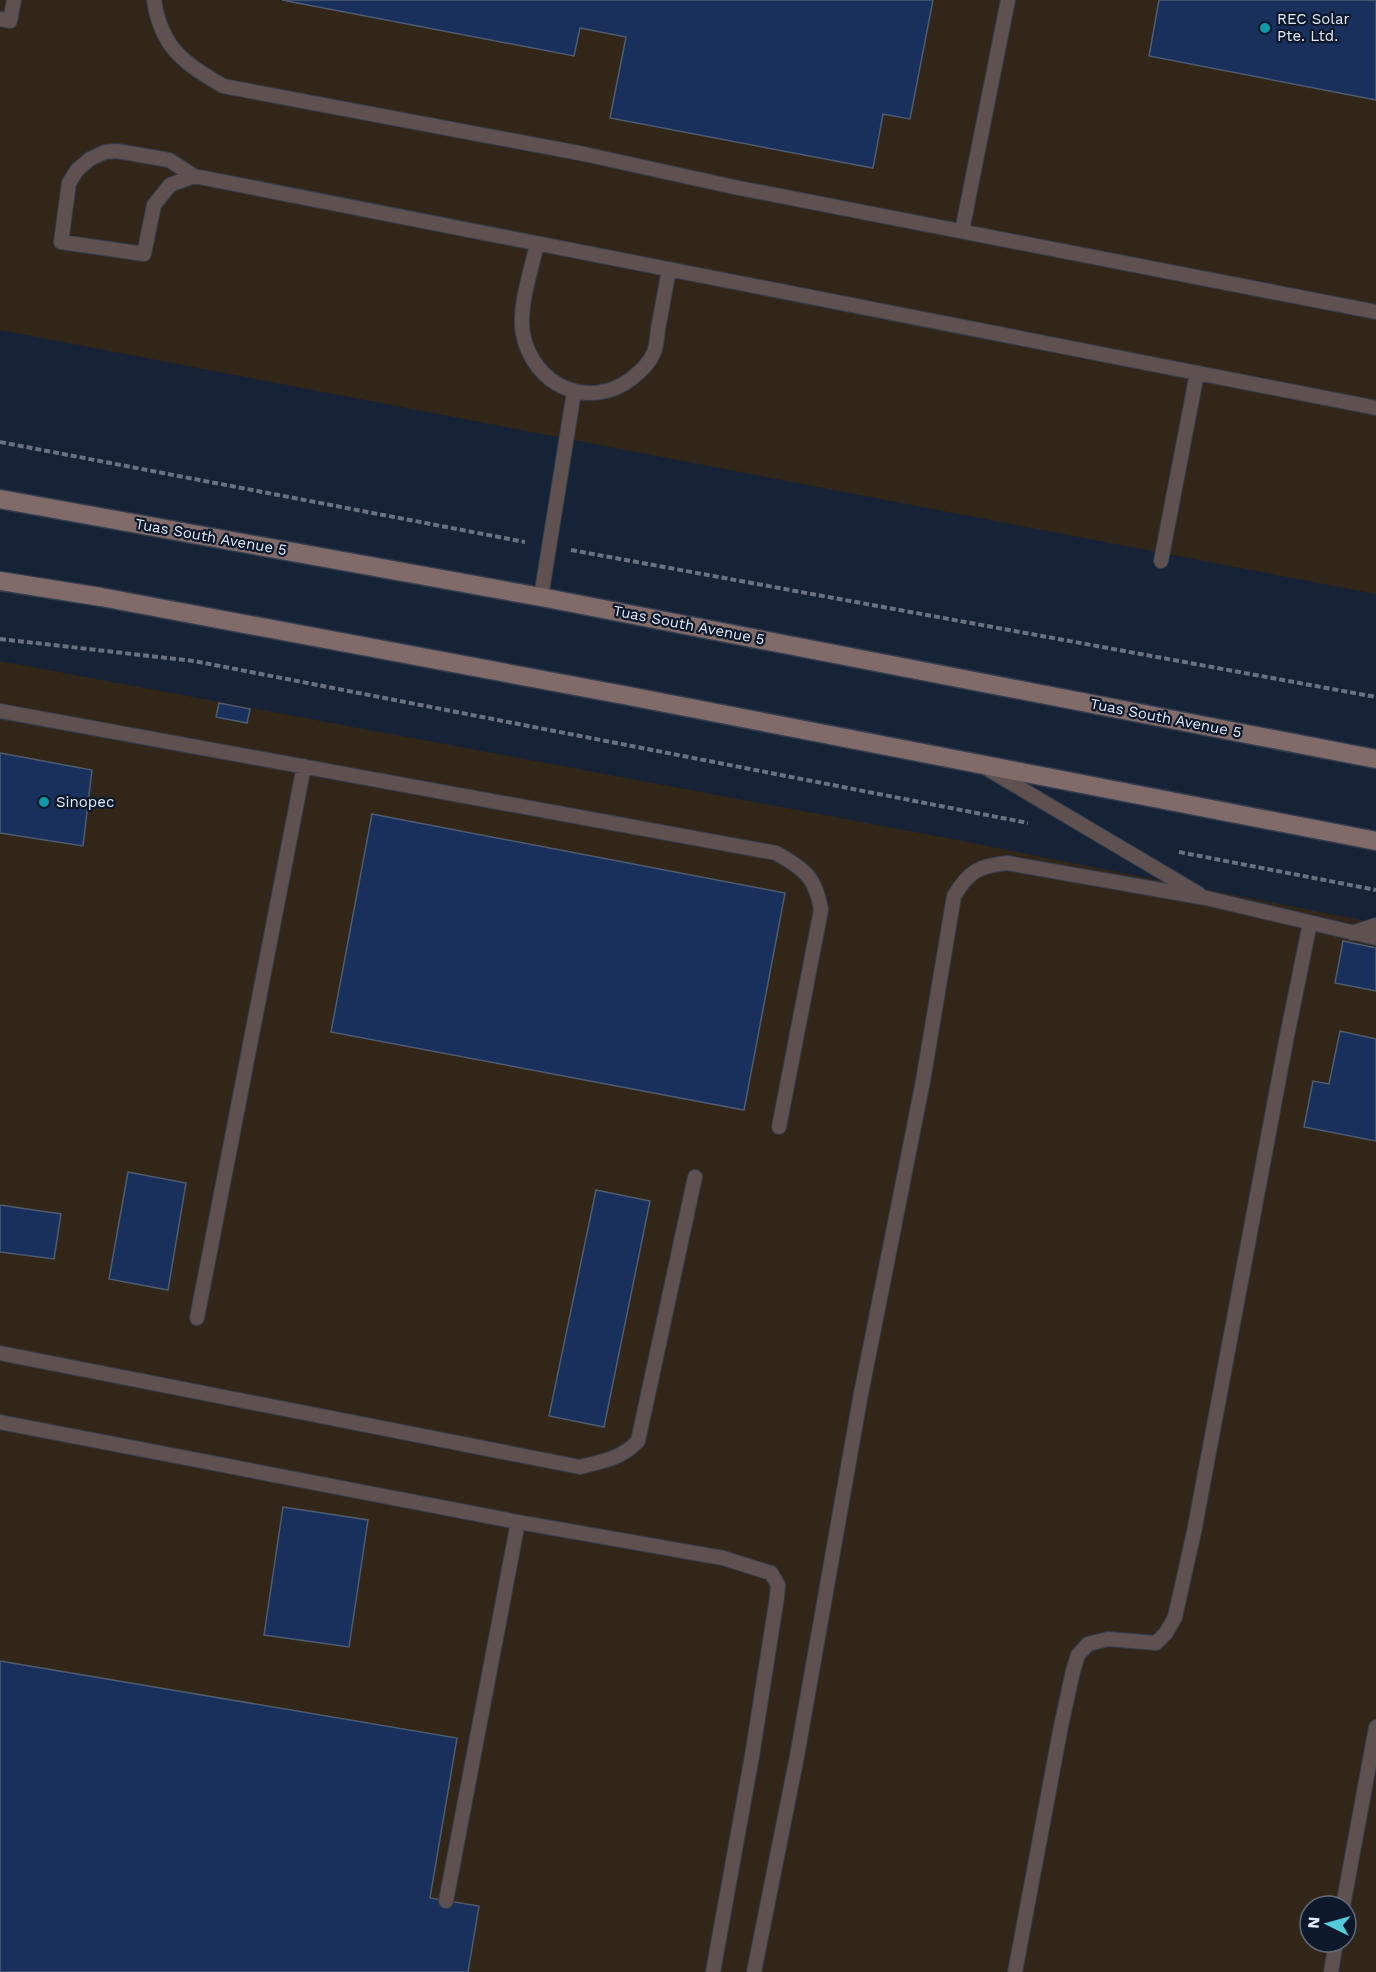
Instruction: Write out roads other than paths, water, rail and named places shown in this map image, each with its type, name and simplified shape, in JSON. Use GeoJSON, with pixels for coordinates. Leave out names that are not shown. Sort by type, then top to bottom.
{"type":"FeatureCollection","features":[{"type":"Feature","properties":{"kind":"street","name":"Tuas South Avenue 5"},"geometry":{"type":"LineString","coordinates":[[0,499],[541,597],[1376,759]]}},
{"type":"Feature","properties":{"kind":"street"},"geometry":{"type":"LineString","coordinates":[[0,581],[204,616],[628,696],[1376,841]]}},
{"type":"Feature","properties":{"kind":"lane"},"geometry":{"type":"LineString","coordinates":[[0,19],[10,21],[14,0]]}},
{"type":"Feature","properties":{"kind":"lane"},"geometry":{"type":"LineString","coordinates":[[154,0],[156,13],[168,45],[191,67],[223,86],[584,154],[734,187],[1376,312]]}},
{"type":"Feature","properties":{"kind":"lane"},"geometry":{"type":"LineString","coordinates":[[962,231],[1008,0]]}},
{"type":"Feature","properties":{"kind":"lane"},"geometry":{"type":"LineString","coordinates":[[194,176],[170,185],[154,206],[144,254],[61,242],[69,183],[77,170],[97,155],[117,151],[169,160],[194,176],[1376,408]]}},
{"type":"Feature","properties":{"kind":"lane"},"geometry":{"type":"LineString","coordinates":[[537,244],[521,319],[523,336],[534,365],[551,382],[574,392],[598,393],[621,386],[641,372],[654,352],[669,270]]}},
{"type":"Feature","properties":{"kind":"lane"},"geometry":{"type":"LineString","coordinates":[[1161,561],[1197,374]]}},
{"type":"Feature","properties":{"kind":"lane"},"geometry":{"type":"LineString","coordinates":[[541,597],[574,392]]}},
{"type":"Feature","properties":{"kind":"lane"},"geometry":{"type":"LineString","coordinates":[[0,711],[776,853],[801,867],[811,879],[821,910],[779,1127]]}},
{"type":"Feature","properties":{"kind":"lane"},"geometry":{"type":"LineString","coordinates":[[980,765],[1206,898]]}},
{"type":"Feature","properties":{"kind":"lane"},"geometry":{"type":"LineString","coordinates":[[197,1318],[304,766]]}},
{"type":"Feature","properties":{"kind":"lane"},"geometry":{"type":"LineString","coordinates":[[754,1972],[797,1756],[865,1376],[923,1081],[954,896],[960,885],[985,865],[1007,863],[1206,898],[1376,938]]}},
{"type":"Feature","properties":{"kind":"lane"},"geometry":{"type":"LineString","coordinates":[[1015,1972],[1061,1726],[1078,1656],[1088,1644],[1108,1639],[1156,1643],[1166,1633],[1175,1617],[1194,1532],[1310,923]]}},
{"type":"Feature","properties":{"kind":"lane"},"geometry":{"type":"LineString","coordinates":[[1352,933],[1376,925]]}},
{"type":"Feature","properties":{"kind":"lane"},"geometry":{"type":"LineString","coordinates":[[0,1353],[580,1467],[607,1460],[628,1451],[638,1441],[695,1177]]}},
{"type":"Feature","properties":{"kind":"lane"},"geometry":{"type":"LineString","coordinates":[[0,1422],[518,1522],[723,1558],[771,1573],[778,1585],[752,1756],[713,1972]]}},
{"type":"Feature","properties":{"kind":"lane"},"geometry":{"type":"LineString","coordinates":[[446,1901],[518,1522]]}},
{"type":"Feature","properties":{"kind":"lane"},"geometry":{"type":"LineString","coordinates":[[1345,1894],[1376,1727]]}},
{"type":"Feature","properties":{"kind":"lane"},"geometry":{"type":"LineString","coordinates":[[1331,1972],[1334,1954]]}},
{"type":"Feature","properties":{"kind":"place","name":"REC Solar Pte. Ltd."},"geometry":{"type":"Point","coordinates":[1265,28]}},
{"type":"Feature","properties":{"kind":"place","name":"Sinopec"},"geometry":{"type":"Point","coordinates":[44,802]}}]}
